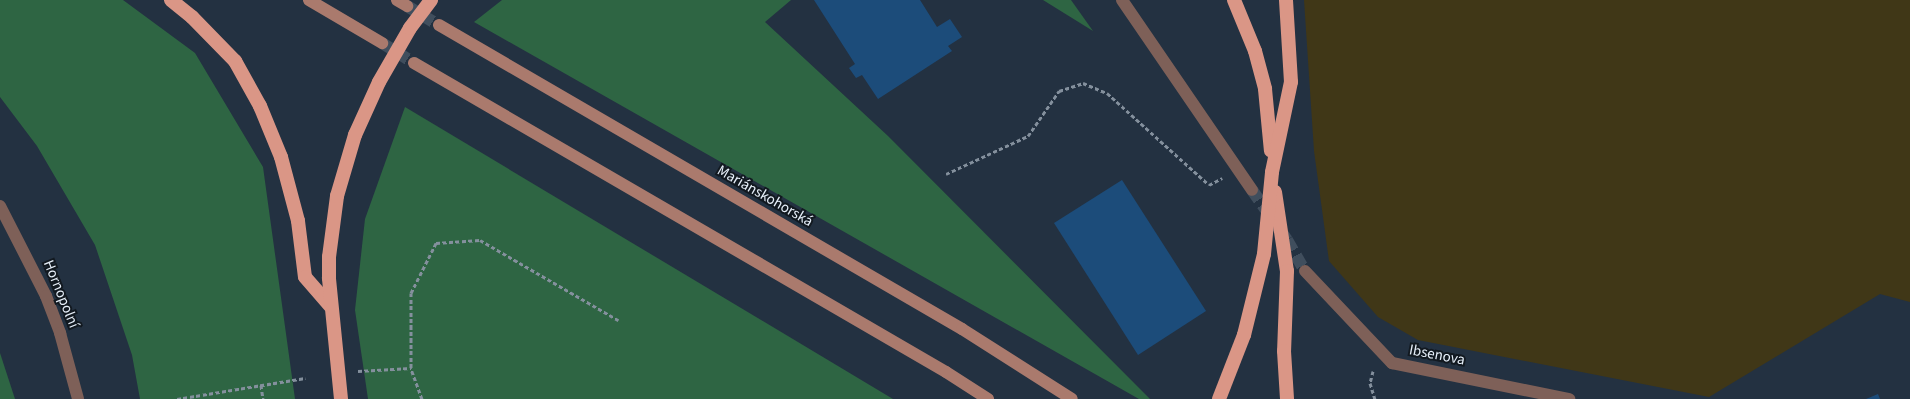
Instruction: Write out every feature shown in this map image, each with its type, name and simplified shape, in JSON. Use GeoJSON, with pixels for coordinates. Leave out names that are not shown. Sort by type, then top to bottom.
{"type":"FeatureCollection","features":[{"type":"Feature","properties":{"kind":"highway"},"geometry":{"type":"LineString","coordinates":[[171,0],[192,17],[235,61],[260,106],[281,157],[298,220],[305,277],[330,306]]}},
{"type":"Feature","properties":{"kind":"highway"},"geometry":{"type":"LineString","coordinates":[[340,399],[330,306],[329,278],[329,257],[337,196],[355,136],[386,68],[410,28],[431,0]]}},
{"type":"Feature","properties":{"kind":"highway"},"geometry":{"type":"LineString","coordinates":[[1234,0],[1255,51],[1265,89],[1272,172],[1288,272],[1284,350],[1287,399]]}},
{"type":"Feature","properties":{"kind":"highway"},"geometry":{"type":"LineString","coordinates":[[1221,396],[1244,335],[1264,254],[1272,172],[1291,82],[1286,0]]}},
{"type":"Feature","properties":{"kind":"main road"},"geometry":{"type":"LineString","coordinates":[[309,0],[382,44]]}},
{"type":"Feature","properties":{"kind":"main road","name":"Mariánskohorská"},"geometry":{"type":"LineString","coordinates":[[439,25],[962,329],[1072,399]]}},
{"type":"Feature","properties":{"kind":"main road"},"geometry":{"type":"LineString","coordinates":[[414,63],[946,372],[988,399]]}},
{"type":"Feature","properties":{"kind":"street"},"geometry":{"type":"LineString","coordinates":[[1122,0],[1252,190]]}},
{"type":"Feature","properties":{"kind":"street","name":"Hornopolní"},"geometry":{"type":"LineString","coordinates":[[0,206],[46,296],[60,333],[78,399]]}},
{"type":"Feature","properties":{"kind":"street","name":"Ibsenova"},"geometry":{"type":"LineString","coordinates":[[1305,272],[1392,363],[1569,399]]}},
{"type":"Feature","properties":{"kind":"path"},"geometry":{"type":"LineString","coordinates":[[946,174],[1028,136],[1059,91],[1083,83],[1107,93],[1209,185],[1238,170]]}},
{"type":"Feature","properties":{"kind":"path"},"geometry":{"type":"LineString","coordinates":[[422,399],[411,368],[411,293],[436,243],[480,240],[618,320]]}},
{"type":"Feature","properties":{"kind":"path"},"geometry":{"type":"LineString","coordinates":[[357,371],[411,368]]}},
{"type":"Feature","properties":{"kind":"path"},"geometry":{"type":"LineString","coordinates":[[177,399],[305,378]]}},
{"type":"Feature","properties":{"kind":"path"},"geometry":{"type":"LineString","coordinates":[[261,385],[263,399]]}},
{"type":"Feature","properties":{"kind":"green space"},"geometry":{"type":"Polygon","coordinates":[[[0,0],[123,0],[195,53],[263,167],[295,399],[140,399],[132,355],[95,245],[37,146],[0,97],[0,0]]]}},
{"type":"Feature","properties":{"kind":"green space"},"geometry":{"type":"Polygon","coordinates":[[[502,0],[791,0],[765,22],[888,136],[1150,399],[1139,399],[474,22],[502,0]]]}},
{"type":"Feature","properties":{"kind":"green space"},"geometry":{"type":"Polygon","coordinates":[[[1043,0],[1071,0],[1093,31],[1043,0]]]}},
{"type":"Feature","properties":{"kind":"green space"},"geometry":{"type":"Polygon","coordinates":[[[405,107],[893,399],[368,399],[355,310],[365,219],[405,107]]]}},
{"type":"Feature","properties":{"kind":"green space"},"geometry":{"type":"Polygon","coordinates":[[[0,353],[15,399],[0,399],[0,353]]]}},
{"type":"Feature","properties":{"kind":"sand"},"geometry":{"type":"Polygon","coordinates":[[[1304,0],[1910,0],[1910,302],[1880,294],[1709,397],[1418,340],[1378,317],[1329,261],[1314,151],[1304,0]]]}},
{"type":"Feature","properties":{"kind":"building"},"geometry":{"type":"Polygon","coordinates":[[[814,0],[920,0],[937,27],[950,19],[962,37],[948,46],[952,51],[878,99],[862,75],[856,78],[849,68],[855,64],[814,0]]]}},
{"type":"Feature","properties":{"kind":"building"},"geometry":{"type":"Polygon","coordinates":[[[1122,180],[1206,311],[1138,355],[1054,223],[1122,180]]]}},
{"type":"Feature","properties":{"kind":"building"},"geometry":{"type":"Polygon","coordinates":[[[1878,394],[1880,399],[1866,399],[1878,394]]]}},
{"type":"Feature","properties":{"kind":"tunnel"},"geometry":{"type":"LineString","coordinates":[[407,6],[439,25]]}},
{"type":"Feature","properties":{"kind":"tunnel"},"geometry":{"type":"LineString","coordinates":[[382,43],[414,63]]}},
{"type":"Feature","properties":{"kind":"tunnel"},"geometry":{"type":"LineString","coordinates":[[1252,190],[1287,240],[1305,271]]}}]}
